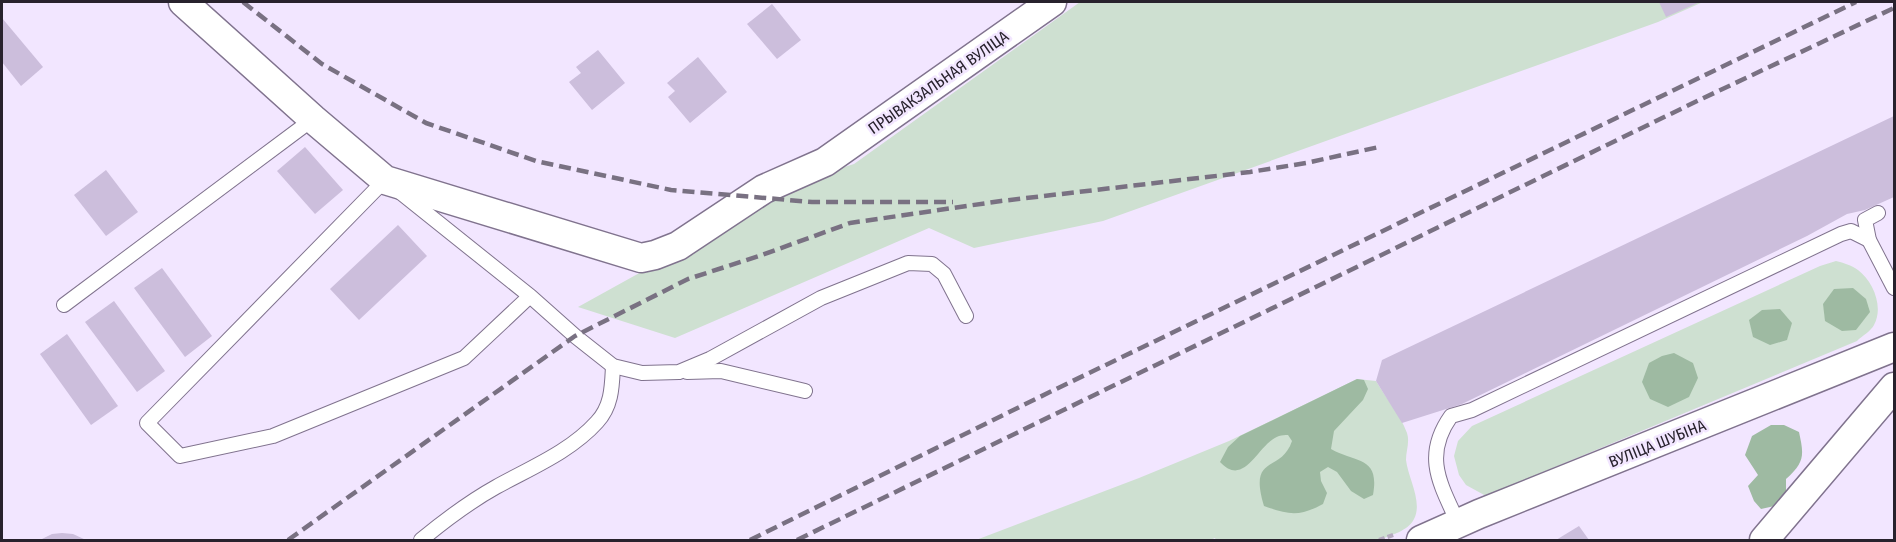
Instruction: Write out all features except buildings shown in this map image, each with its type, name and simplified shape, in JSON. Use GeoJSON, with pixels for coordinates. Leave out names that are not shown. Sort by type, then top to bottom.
{"type":"FeatureCollection","features":[{"type":"Feature","properties":{"kind":"street"},"geometry":{"type":"LineString","coordinates":[[183,2],[313,119],[385,180]]}},
{"type":"Feature","properties":{"kind":"street","name":"ПРЫВАКЗАЛЬНАЯ ВУЛІЦА"},"geometry":{"type":"LineString","coordinates":[[385,180],[641,258],[655,255],[678,246],[764,189],[825,162],[1052,2]]}},
{"type":"Feature","properties":{"kind":"street","name":"ВУЛІЦА ШУБІНА"},"geometry":{"type":"LineString","coordinates":[[1421,540],[1894,346]]}},
{"type":"Feature","properties":{"kind":"street"},"geometry":{"type":"LineString","coordinates":[[1764,540],[1894,387]]}},
{"type":"Feature","properties":{"kind":"lane"},"geometry":{"type":"LineString","coordinates":[[64,305],[313,119]]}},
{"type":"Feature","properties":{"kind":"lane"},"geometry":{"type":"LineString","coordinates":[[530,296],[464,358],[273,436],[180,456],[147,423],[385,180],[530,296],[613,366],[642,373],[720,371],[805,391]]}},
{"type":"Feature","properties":{"kind":"lane"},"geometry":{"type":"LineString","coordinates":[[1878,213],[1865,220],[1869,240],[1894,288]]}},
{"type":"Feature","properties":{"kind":"lane"},"geometry":{"type":"LineString","coordinates":[[1459,525],[1436,471],[1437,443],[1451,416],[1472,410],[1841,234],[1851,231],[1869,240]]}},
{"type":"Feature","properties":{"kind":"lane"},"geometry":{"type":"LineString","coordinates":[[679,372],[710,359],[821,298],[908,263],[932,264],[944,274],[966,316]]}},
{"type":"Feature","properties":{"kind":"lane"},"geometry":{"type":"LineString","coordinates":[[420,540],[447,519],[495,488],[542,464],[598,422],[612,396],[613,366]]}},
{"type":"Feature","properties":{"kind":"green space"},"geometry":{"type":"Polygon","coordinates":[[[1080,2],[1703,2],[1658,22],[1103,221],[974,248],[929,228],[675,338],[578,307],[699,240],[784,186],[854,164],[1080,2]]]}},
{"type":"Feature","properties":{"kind":"green space"},"geometry":{"type":"Polygon","coordinates":[[[1836,261],[1858,270],[1868,281],[1875,295],[1877,318],[1869,331],[1857,341],[1486,496],[1466,485],[1459,475],[1454,456],[1458,441],[1472,426],[1820,266],[1836,261]]]}},
{"type":"Feature","properties":{"kind":"green space"},"geometry":{"type":"Polygon","coordinates":[[[1853,288],[1866,299],[1870,312],[1856,330],[1842,331],[1825,321],[1823,304],[1834,289],[1853,288]]]}},
{"type":"Feature","properties":{"kind":"green space"},"geometry":{"type":"Polygon","coordinates":[[[1780,309],[1792,323],[1787,340],[1770,345],[1753,337],[1749,320],[1762,310],[1780,309]]]}},
{"type":"Feature","properties":{"kind":"green space"},"geometry":{"type":"Polygon","coordinates":[[[1674,353],[1693,363],[1698,378],[1689,397],[1668,407],[1650,399],[1642,382],[1649,363],[1674,353]]]}},
{"type":"Feature","properties":{"kind":"green space"},"geometry":{"type":"Polygon","coordinates":[[[1357,379],[1376,381],[1401,419],[1408,436],[1406,460],[1416,498],[1416,512],[1408,527],[1394,534],[1379,540],[1216,540],[1215,538],[1210,540],[976,540],[1229,441],[1357,379]]]}},
{"type":"Feature","properties":{"kind":"green space"},"geometry":{"type":"Polygon","coordinates":[[[1357,379],[1364,380],[1368,389],[1363,400],[1334,431],[1331,449],[1357,459],[1369,467],[1373,473],[1373,495],[1364,499],[1351,491],[1337,472],[1328,467],[1320,472],[1321,481],[1327,493],[1323,504],[1300,513],[1280,511],[1264,506],[1260,478],[1268,466],[1287,451],[1292,441],[1288,435],[1271,440],[1251,462],[1237,470],[1229,469],[1220,462],[1228,447],[1240,436],[1357,379]]]}},
{"type":"Feature","properties":{"kind":"green space"},"geometry":{"type":"Polygon","coordinates":[[[1771,425],[1784,425],[1799,432],[1802,452],[1800,463],[1786,479],[1786,493],[1779,505],[1761,509],[1754,501],[1748,486],[1758,475],[1745,455],[1752,436],[1771,425]]]}},
{"type":"Feature","properties":{"kind":"railway"},"geometry":{"type":"LineString","coordinates":[[243,2],[322,64],[426,123],[536,161],[671,190],[812,202],[953,202]]}},
{"type":"Feature","properties":{"kind":"railway"},"geometry":{"type":"LineString","coordinates":[[750,540],[1054,390],[1856,2]]}},
{"type":"Feature","properties":{"kind":"railway"},"geometry":{"type":"LineString","coordinates":[[797,540],[1693,103],[1894,8]]}},
{"type":"Feature","properties":{"kind":"railway"},"geometry":{"type":"LineString","coordinates":[[288,540],[575,336],[688,279],[850,223],[1001,201],[1250,172],[1306,163],[1379,147]]}}]}
